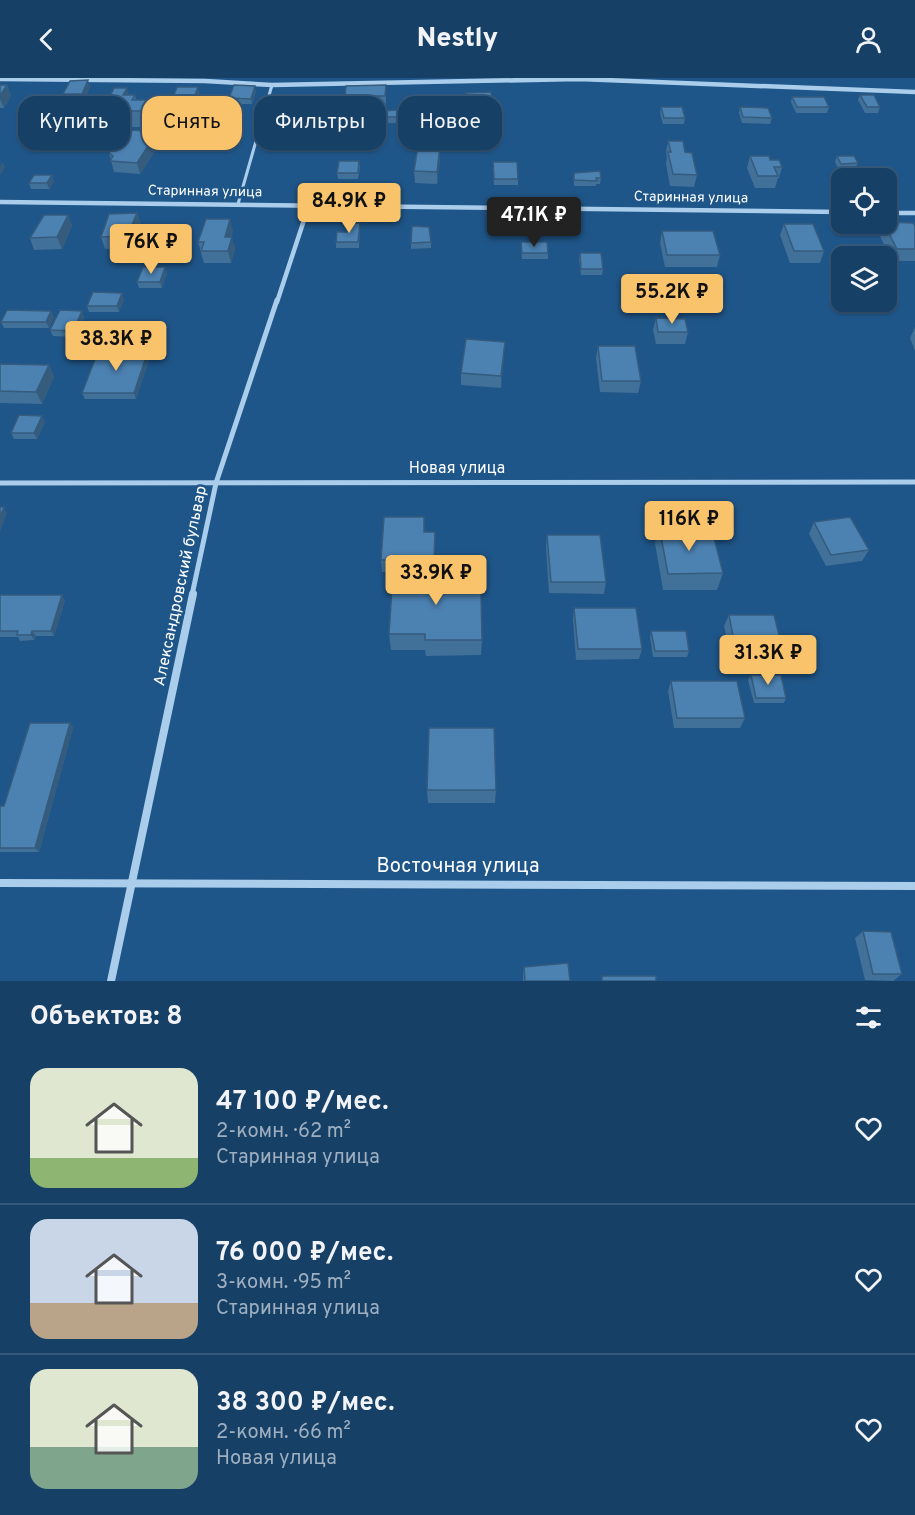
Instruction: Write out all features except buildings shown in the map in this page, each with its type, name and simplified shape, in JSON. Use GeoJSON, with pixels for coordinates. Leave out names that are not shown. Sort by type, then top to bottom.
{"type":"FeatureCollection","features":[{"type":"Feature","properties":{"kind":"street"},"geometry":{"type":"LineString","coordinates":[[0,79],[205,81],[272,85],[579,79],[915,92]]}},
{"type":"Feature","properties":{"kind":"street","name":"Старинная улица"},"geometry":{"type":"LineString","coordinates":[[0,202],[831,212]]}},
{"type":"Feature","properties":{"kind":"street","name":"Александровский бульвар"},"geometry":{"type":"LineString","coordinates":[[111,981],[216,483],[309,205]]}},
{"type":"Feature","properties":{"kind":"street"},"geometry":{"type":"LineString","coordinates":[[897,213],[915,213]]}},
{"type":"Feature","properties":{"kind":"street","name":"Новая улица"},"geometry":{"type":"LineString","coordinates":[[0,483],[915,482]]}},
{"type":"Feature","properties":{"kind":"street","name":"Восточная улица"},"geometry":{"type":"LineString","coordinates":[[0,883],[915,886]]}},
{"type":"Feature","properties":{"kind":"lane"},"geometry":{"type":"LineString","coordinates":[[238,204],[272,85]]}}]}
